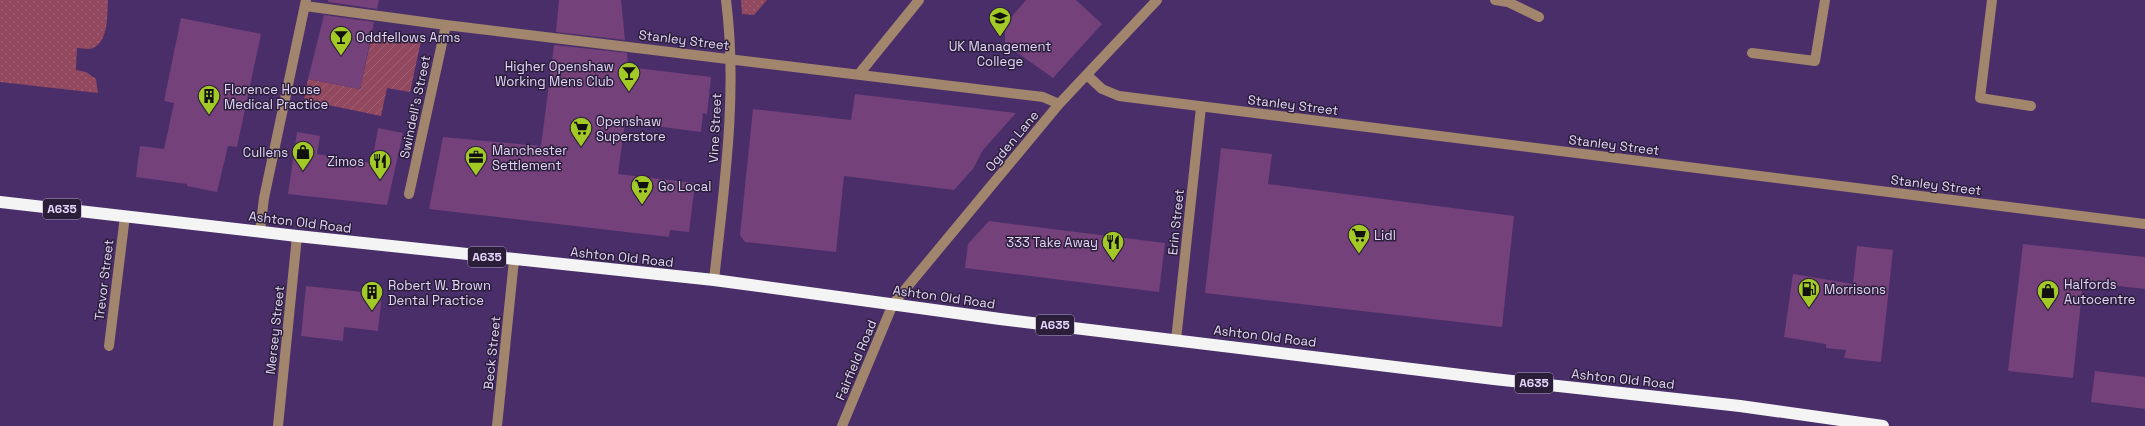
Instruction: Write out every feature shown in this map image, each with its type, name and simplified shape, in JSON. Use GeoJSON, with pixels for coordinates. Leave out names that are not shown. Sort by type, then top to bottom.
{"type":"FeatureCollection","features":[{"type":"Feature","properties":{"kind":"highway","name":"Ashton Old Road"},"geometry":{"type":"LineString","coordinates":[[0,202],[514,260],[714,280],[1176,340],[1494,379],[1740,406],[1883,426]]}},
{"type":"Feature","properties":{"kind":"street","name":"Vine Street"},"geometry":{"type":"LineString","coordinates":[[714,280],[727,151],[732,60],[726,0]]}},
{"type":"Feature","properties":{"kind":"street"},"geometry":{"type":"LineString","coordinates":[[859,74],[919,0]]}},
{"type":"Feature","properties":{"kind":"street","name":"Ogden Lane"},"geometry":{"type":"LineString","coordinates":[[893,304],[1059,104],[1157,0]]}},
{"type":"Feature","properties":{"kind":"street"},"geometry":{"type":"LineString","coordinates":[[1495,0],[1508,2],[1539,17]]}},
{"type":"Feature","properties":{"kind":"street"},"geometry":{"type":"LineString","coordinates":[[1752,53],[1815,61],[1825,0]]}},
{"type":"Feature","properties":{"kind":"street"},"geometry":{"type":"LineString","coordinates":[[1992,0],[1980,98],[2031,106]]}},
{"type":"Feature","properties":{"kind":"street","name":"Stanley Street"},"geometry":{"type":"LineString","coordinates":[[305,3],[446,25],[1043,97],[1059,104]]}},
{"type":"Feature","properties":{"kind":"street"},"geometry":{"type":"LineString","coordinates":[[260,231],[264,198],[305,3]]}},
{"type":"Feature","properties":{"kind":"street","name":"Swindell's Street"},"geometry":{"type":"LineString","coordinates":[[409,194],[446,25]]}},
{"type":"Feature","properties":{"kind":"street","name":"Stanley Street"},"geometry":{"type":"LineString","coordinates":[[1087,75],[1102,89],[1119,96],[2145,224]]}},
{"type":"Feature","properties":{"kind":"street","name":"Erin Street"},"geometry":{"type":"LineString","coordinates":[[1176,340],[1201,107]]}},
{"type":"Feature","properties":{"kind":"street","name":"Trevor Street"},"geometry":{"type":"LineString","coordinates":[[110,346],[125,216]]}},
{"type":"Feature","properties":{"kind":"street","name":"Mersey Street"},"geometry":{"type":"LineString","coordinates":[[278,426],[297,236]]}},
{"type":"Feature","properties":{"kind":"street","name":"Beck Street"},"geometry":{"type":"LineString","coordinates":[[497,426],[514,260]]}},
{"type":"Feature","properties":{"kind":"street","name":"Fairfield Road"},"geometry":{"type":"LineString","coordinates":[[842,426],[893,304]]}},
{"type":"Feature","properties":{"kind":"shaded area"},"geometry":{"type":"Polygon","coordinates":[[[0,0],[108,0],[106,27],[102,40],[98,45],[91,49],[77,48],[76,70],[86,72],[96,79],[98,93],[0,82],[0,0]]]}},
{"type":"Feature","properties":{"kind":"shaded area"},"geometry":{"type":"Polygon","coordinates":[[[741,0],[767,0],[754,15],[742,14],[741,0]]]}},
{"type":"Feature","properties":{"kind":"shaded area"},"geometry":{"type":"Polygon","coordinates":[[[372,35],[421,41],[410,92],[387,88],[381,116],[304,100],[308,79],[360,89],[372,35]]]}},
{"type":"Feature","properties":{"kind":"building"},"geometry":{"type":"Polygon","coordinates":[[[328,0],[379,0],[377,9],[328,2],[328,0]]]}},
{"type":"Feature","properties":{"kind":"building"},"geometry":{"type":"Polygon","coordinates":[[[559,0],[621,0],[625,40],[556,32],[559,0]]]}},
{"type":"Feature","properties":{"kind":"building"},"geometry":{"type":"Polygon","coordinates":[[[1026,0],[1076,0],[1102,24],[1053,78],[1005,44],[1005,24],[1026,0]]]}},
{"type":"Feature","properties":{"kind":"building","name":"Oddfellows Arms"},"geometry":{"type":"Polygon","coordinates":[[[324,15],[374,22],[360,89],[308,79],[324,15]]]}},
{"type":"Feature","properties":{"kind":"building","name":"Florence House Medical Practice"},"geometry":{"type":"Polygon","coordinates":[[[181,18],[261,34],[237,147],[228,146],[217,192],[187,186],[187,184],[136,177],[140,146],[164,149],[174,103],[164,101],[181,18]]]}},
{"type":"Feature","properties":{"kind":"building"},"geometry":{"type":"Polygon","coordinates":[[[554,45],[627,53],[628,67],[711,77],[707,114],[703,113],[701,132],[625,122],[618,174],[695,183],[689,232],[670,230],[669,237],[429,209],[443,137],[541,146],[554,45]]]}},
{"type":"Feature","properties":{"kind":"building"},"geometry":{"type":"Polygon","coordinates":[[[855,94],[1016,113],[983,150],[973,169],[954,190],[844,176],[836,252],[745,242],[740,235],[753,109],[851,120],[855,94]]]}},
{"type":"Feature","properties":{"kind":"building"},"geometry":{"type":"Polygon","coordinates":[[[378,128],[403,133],[387,205],[288,194],[297,132],[320,136],[317,154],[372,163],[378,128]]]}},
{"type":"Feature","properties":{"kind":"building","name":"Lidl"},"geometry":{"type":"Polygon","coordinates":[[[1221,148],[1272,154],[1268,184],[1514,216],[1502,327],[1205,293],[1221,148]]]}},
{"type":"Feature","properties":{"kind":"building"},"geometry":{"type":"Polygon","coordinates":[[[989,221],[1165,243],[1159,292],[965,268],[968,244],[989,221]]]}},
{"type":"Feature","properties":{"kind":"building","name":"Halfords Autocentre"},"geometry":{"type":"Polygon","coordinates":[[[2023,244],[2145,257],[2145,289],[2083,282],[2073,378],[2008,371],[2023,244]]]}},
{"type":"Feature","properties":{"kind":"building"},"geometry":{"type":"Polygon","coordinates":[[[1857,246],[1893,250],[1881,362],[1844,358],[1846,350],[1826,348],[1826,344],[1784,337],[1793,274],[1853,284],[1857,246]]]}},
{"type":"Feature","properties":{"kind":"building"},"geometry":{"type":"Polygon","coordinates":[[[306,286],[382,294],[378,331],[344,327],[343,341],[301,336],[306,286]]]}},
{"type":"Feature","properties":{"kind":"building"},"geometry":{"type":"Polygon","coordinates":[[[2095,371],[2145,377],[2145,409],[2091,402],[2095,371]]]}},
{"type":"Feature","properties":{"kind":"place","name":"UK Management College"},"geometry":{"type":"Point","coordinates":[1000,38]}},
{"type":"Feature","properties":{"kind":"place","name":"Oddfellows Arms"},"geometry":{"type":"Point","coordinates":[341,56]}},
{"type":"Feature","properties":{"kind":"place","name":"Higher Openshaw Working Mens Club"},"geometry":{"type":"Point","coordinates":[629,92]}},
{"type":"Feature","properties":{"kind":"place","name":"Florence House Medical Practice"},"geometry":{"type":"Point","coordinates":[209,116]}},
{"type":"Feature","properties":{"kind":"place","name":"Openshaw Superstore"},"geometry":{"type":"Point","coordinates":[581,148]}},
{"type":"Feature","properties":{"kind":"place","name":"Cullens"},"geometry":{"type":"Point","coordinates":[303,172]}},
{"type":"Feature","properties":{"kind":"place","name":"Manchester Settlement"},"geometry":{"type":"Point","coordinates":[476,176]}},
{"type":"Feature","properties":{"kind":"place","name":"Zimos"},"geometry":{"type":"Point","coordinates":[380,180]}},
{"type":"Feature","properties":{"kind":"place","name":"Go Local"},"geometry":{"type":"Point","coordinates":[642,206]}},
{"type":"Feature","properties":{"kind":"place","name":"Lidl"},"geometry":{"type":"Point","coordinates":[1359,254]}},
{"type":"Feature","properties":{"kind":"place","name":"333 Take Away"},"geometry":{"type":"Point","coordinates":[1113,262]}},
{"type":"Feature","properties":{"kind":"place","name":"Morrisons"},"geometry":{"type":"Point","coordinates":[1809,308]}},
{"type":"Feature","properties":{"kind":"place","name":"Halfords Autocentre"},"geometry":{"type":"Point","coordinates":[2048,310]}},
{"type":"Feature","properties":{"kind":"place","name":"Robert W. Brown Dental Practice"},"geometry":{"type":"Point","coordinates":[372,312]}}]}
